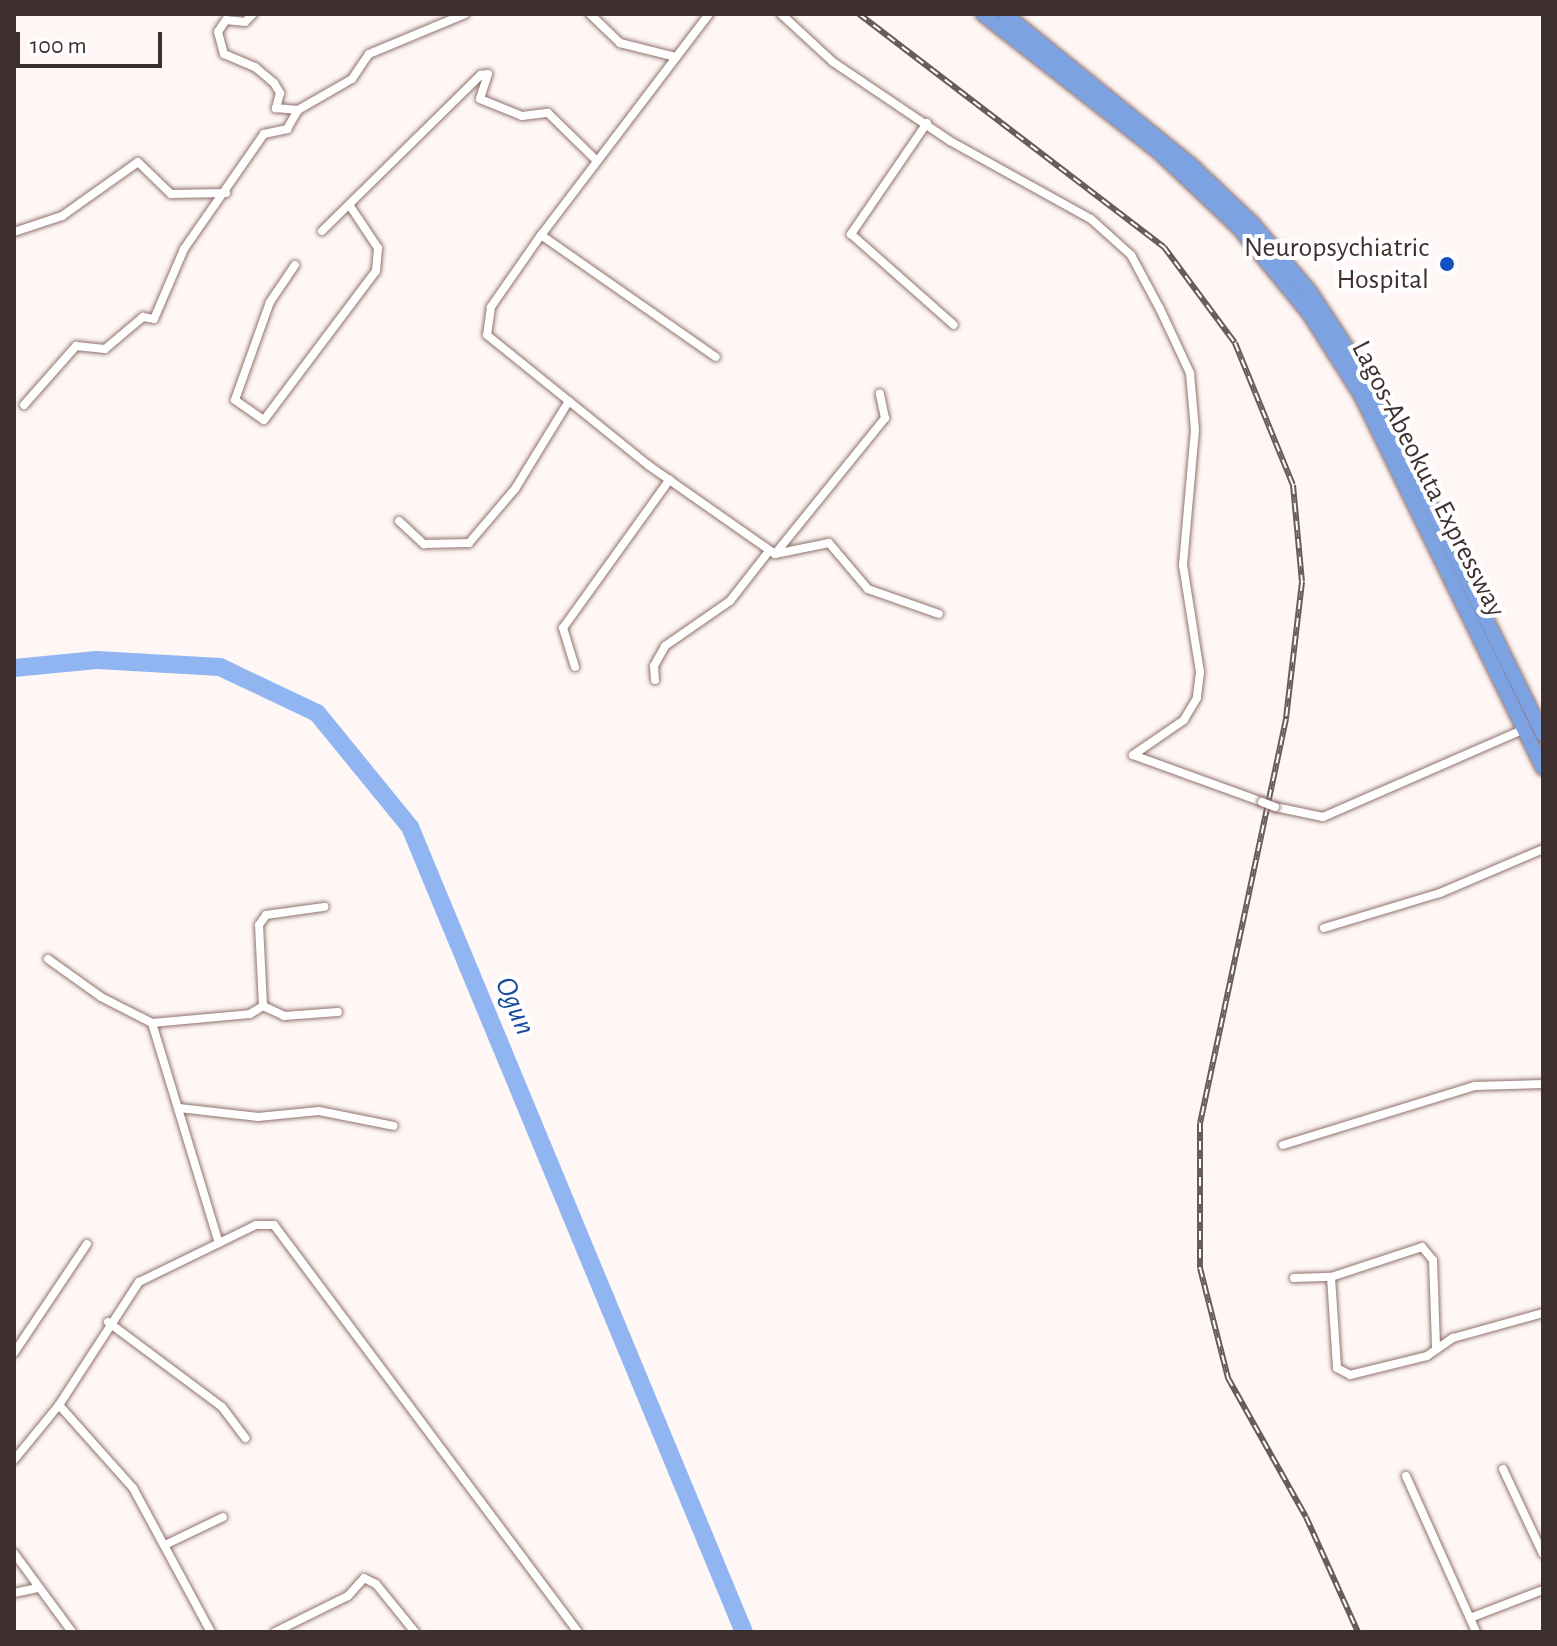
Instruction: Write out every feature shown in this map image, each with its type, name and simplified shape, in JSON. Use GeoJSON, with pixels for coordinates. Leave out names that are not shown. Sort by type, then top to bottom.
{"type":"FeatureCollection","features":[{"type":"Feature","properties":{"kind":"highway","name":"Lagos-Abeokuta Expressway"},"geometry":{"type":"LineString","coordinates":[[983,14],[1160,153],[1281,275],[1361,395],[1543,768]]}},
{"type":"Feature","properties":{"kind":"highway","name":"Lagos-Abeokuta Expressway"},"geometry":{"type":"LineString","coordinates":[[1005,14],[1193,167],[1253,224],[1310,292],[1371,385],[1543,735]]}},
{"type":"Feature","properties":{"kind":"street"},"geometry":{"type":"LineString","coordinates":[[253,14],[245,22],[226,20],[218,32],[224,54],[255,67],[274,83],[280,93],[276,108],[298,110]]}},
{"type":"Feature","properties":{"kind":"street"},"geometry":{"type":"LineString","coordinates":[[24,405],[76,346],[105,349],[143,317],[154,319],[184,249],[226,193],[264,134],[287,129],[298,110],[352,79],[382,46],[465,14]]}},
{"type":"Feature","properties":{"kind":"street"},"geometry":{"type":"LineString","coordinates":[[590,14],[620,43],[676,57]]}},
{"type":"Feature","properties":{"kind":"street"},"geometry":{"type":"LineString","coordinates":[[709,14],[596,160],[491,307],[487,335],[670,479],[772,553],[829,543],[868,589],[939,614]]}},
{"type":"Feature","properties":{"kind":"street"},"geometry":{"type":"LineString","coordinates":[[781,14],[833,62],[927,123],[1091,219],[1131,255],[1160,309],[1190,373],[1195,430],[1183,565],[1200,672],[1197,698],[1184,720],[1133,755],[1308,819],[1323,817],[1525,729]]}},
{"type":"Feature","properties":{"kind":"street"},"geometry":{"type":"LineString","coordinates":[[322,231],[447,105],[488,74],[480,99],[522,116],[548,113],[596,160]]}},
{"type":"Feature","properties":{"kind":"street"},"geometry":{"type":"LineString","coordinates":[[927,123],[851,234],[954,325]]}},
{"type":"Feature","properties":{"kind":"street"},"geometry":{"type":"LineString","coordinates":[[14,232],[62,216],[138,162],[171,194],[226,193]]}},
{"type":"Feature","properties":{"kind":"street"},"geometry":{"type":"LineString","coordinates":[[295,265],[270,302],[235,400],[264,420],[376,271],[378,248],[350,206]]}},
{"type":"Feature","properties":{"kind":"street"},"geometry":{"type":"LineString","coordinates":[[541,235],[716,357]]}},
{"type":"Feature","properties":{"kind":"street"},"geometry":{"type":"LineString","coordinates":[[655,680],[665,646],[730,601],[885,418],[880,394]]}},
{"type":"Feature","properties":{"kind":"street"},"geometry":{"type":"LineString","coordinates":[[399,521],[424,544],[469,543],[515,489],[569,401]]}},
{"type":"Feature","properties":{"kind":"street"},"geometry":{"type":"LineString","coordinates":[[575,667],[563,628],[670,479]]}},
{"type":"Feature","properties":{"kind":"street"},"geometry":{"type":"LineString","coordinates":[[1324,928],[1440,893],[1543,849]]}},
{"type":"Feature","properties":{"kind":"street"},"geometry":{"type":"LineString","coordinates":[[263,1006],[259,925],[266,915],[324,907]]}},
{"type":"Feature","properties":{"kind":"street"},"geometry":{"type":"LineString","coordinates":[[48,959],[101,997],[152,1023],[250,1014],[263,1006]]}},
{"type":"Feature","properties":{"kind":"street"},"geometry":{"type":"LineString","coordinates":[[263,1006],[284,1016],[338,1012]]}},
{"type":"Feature","properties":{"kind":"street"},"geometry":{"type":"LineString","coordinates":[[152,1023],[219,1243]]}},
{"type":"Feature","properties":{"kind":"street"},"geometry":{"type":"LineString","coordinates":[[1283,1145],[1475,1086],[1543,1084]]}},
{"type":"Feature","properties":{"kind":"street"},"geometry":{"type":"LineString","coordinates":[[179,1108],[258,1117],[319,1111],[394,1126]]}},
{"type":"Feature","properties":{"kind":"street"},"geometry":{"type":"LineString","coordinates":[[14,1460],[59,1405],[108,1322],[139,1282],[266,1223],[291,1241],[578,1632]]}},
{"type":"Feature","properties":{"kind":"street"},"geometry":{"type":"LineString","coordinates":[[14,1353],[87,1244]]}},
{"type":"Feature","properties":{"kind":"street"},"geometry":{"type":"LineString","coordinates":[[1294,1278],[1331,1277],[1422,1247],[1433,1260],[1436,1348]]}},
{"type":"Feature","properties":{"kind":"street"},"geometry":{"type":"LineString","coordinates":[[1331,1277],[1337,1368],[1350,1375],[1543,1313]]}},
{"type":"Feature","properties":{"kind":"street"},"geometry":{"type":"LineString","coordinates":[[108,1322],[222,1407],[245,1438]]}},
{"type":"Feature","properties":{"kind":"street"},"geometry":{"type":"LineString","coordinates":[[59,1405],[133,1488],[167,1544],[211,1632]]}},
{"type":"Feature","properties":{"kind":"street"},"geometry":{"type":"LineString","coordinates":[[1503,1469],[1543,1554]]}},
{"type":"Feature","properties":{"kind":"street"},"geometry":{"type":"LineString","coordinates":[[1406,1476],[1476,1632]]}},
{"type":"Feature","properties":{"kind":"street"},"geometry":{"type":"LineString","coordinates":[[167,1544],[223,1517]]}},
{"type":"Feature","properties":{"kind":"street"},"geometry":{"type":"LineString","coordinates":[[14,1553],[72,1632]]}},
{"type":"Feature","properties":{"kind":"street"},"geometry":{"type":"LineString","coordinates":[[275,1632],[348,1596],[364,1578],[376,1584],[415,1632]]}},
{"type":"Feature","properties":{"kind":"street"},"geometry":{"type":"LineString","coordinates":[[14,1593],[37,1588]]}},
{"type":"Feature","properties":{"kind":"street"},"geometry":{"type":"LineString","coordinates":[[1470,1618],[1543,1590]]}},
{"type":"Feature","properties":{"kind":"waterway","name":"Ogun"},"geometry":{"type":"LineString","coordinates":[[14,668],[97,660],[220,667],[317,713],[410,827],[744,1632]]}},
{"type":"Feature","properties":{"kind":"railway"},"geometry":{"type":"LineString","coordinates":[[859,14],[1164,247],[1235,343],[1293,485],[1302,582],[1286,719],[1200,1123],[1200,1268],[1228,1378],[1306,1517],[1358,1632]]}},
{"type":"Feature","properties":{"kind":"place","name":"Neuropsychiatric Hospital"},"geometry":{"type":"Point","coordinates":[1447,264]}}]}
